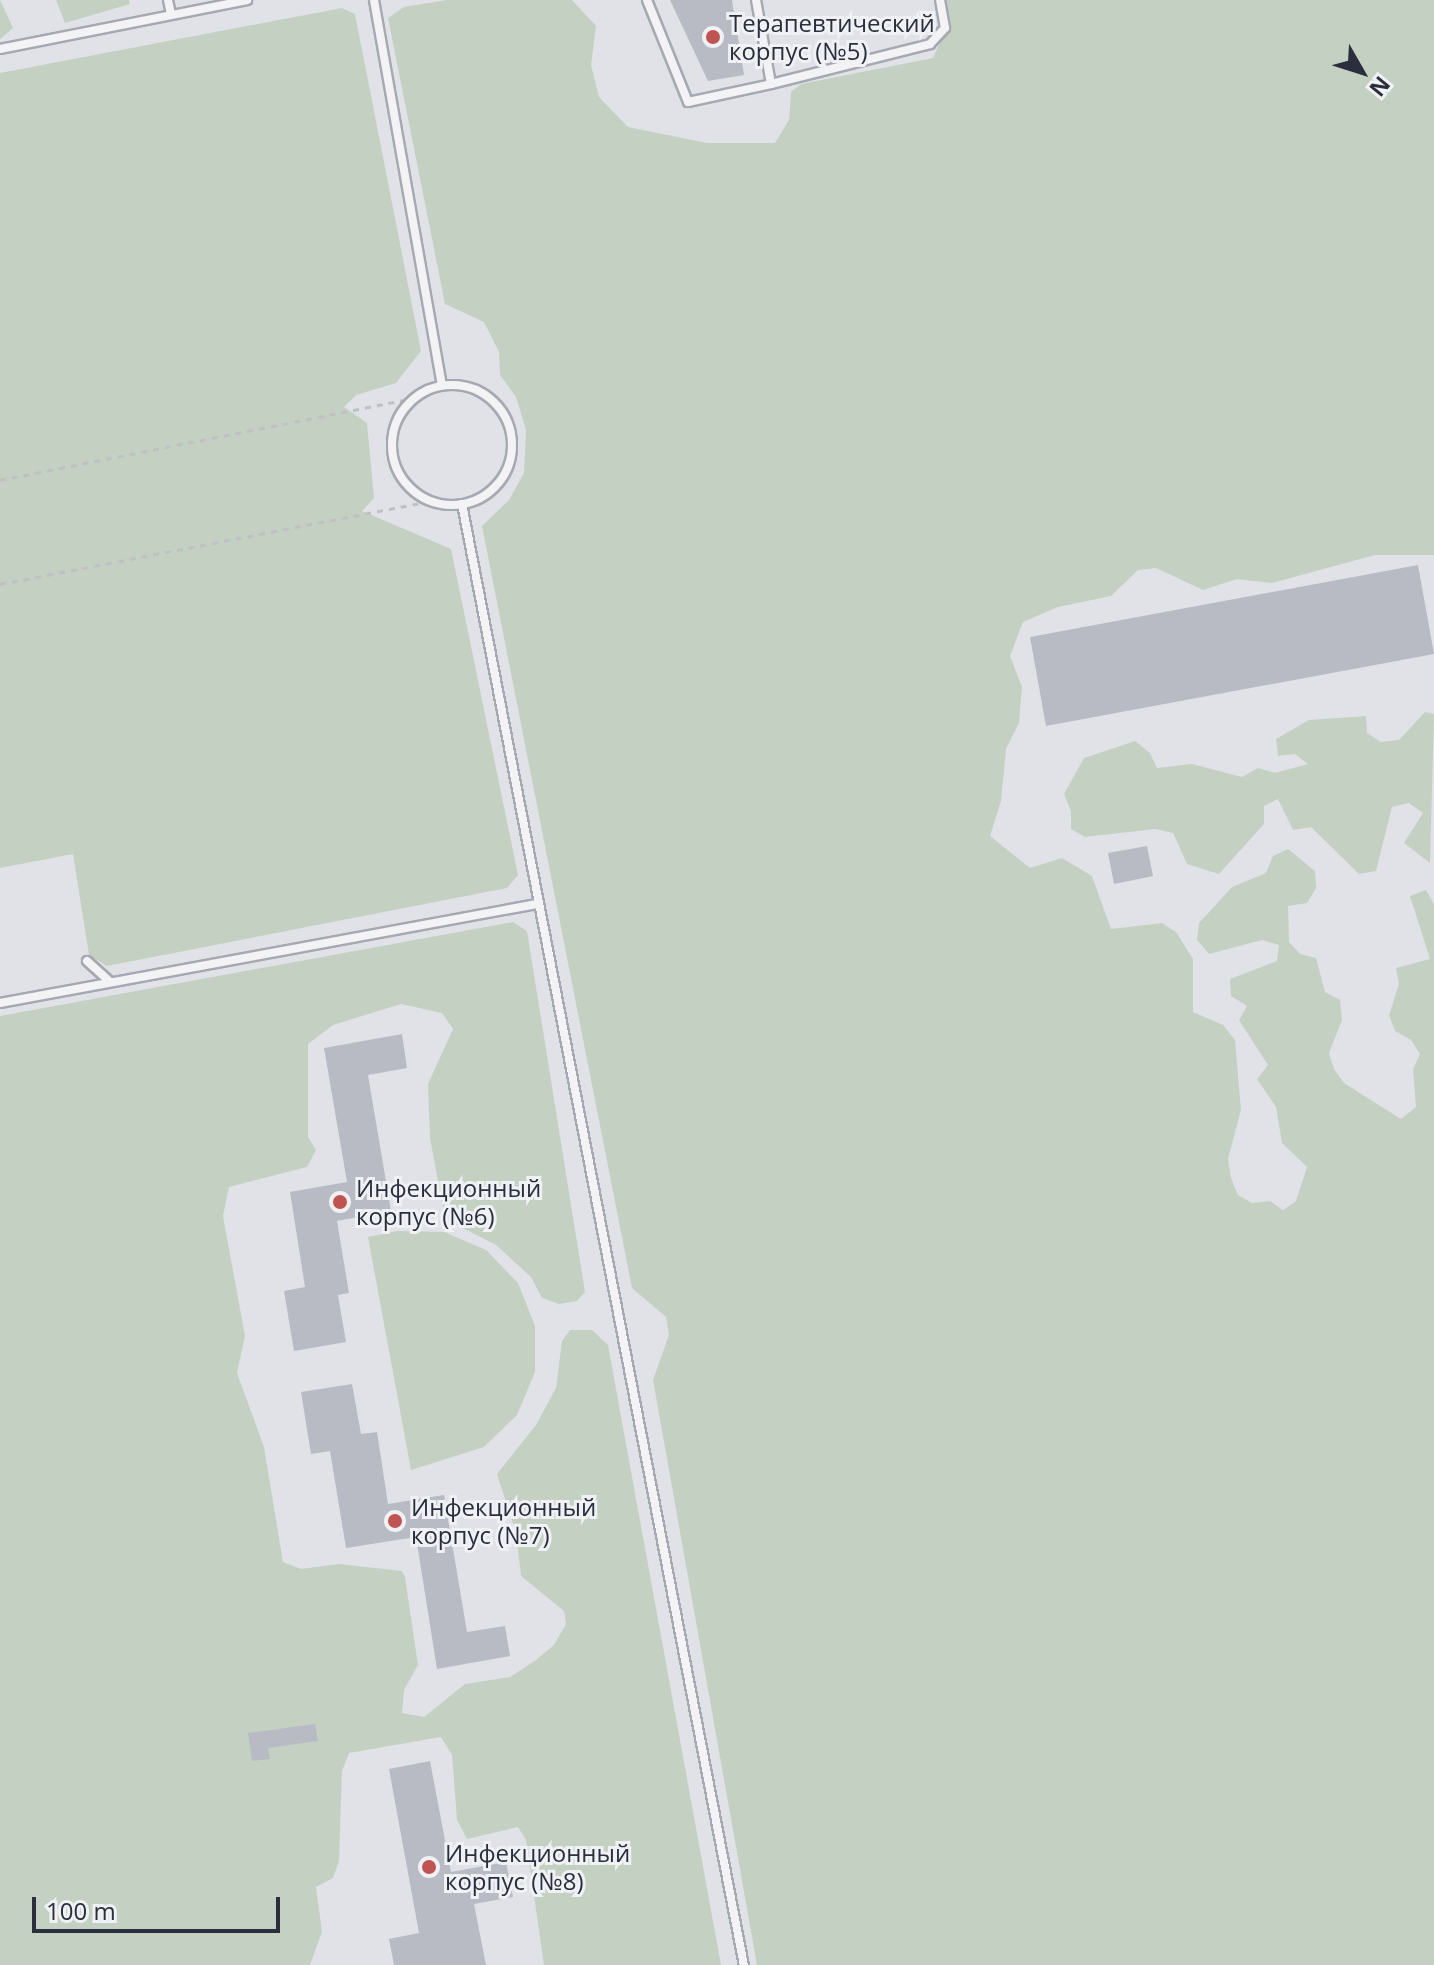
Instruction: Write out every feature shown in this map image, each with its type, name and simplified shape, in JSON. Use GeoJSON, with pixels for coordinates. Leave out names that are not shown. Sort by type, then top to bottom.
{"type":"FeatureCollection","features":[{"type":"Feature","properties":{"kind":"lane"},"geometry":{"type":"LineString","coordinates":[[168,0],[171,14]]}},
{"type":"Feature","properties":{"kind":"lane"},"geometry":{"type":"LineString","coordinates":[[0,49],[171,14],[203,4],[247,0]]}},
{"type":"Feature","properties":{"kind":"lane"},"geometry":{"type":"LineString","coordinates":[[374,0],[442,385]]}},
{"type":"Feature","properties":{"kind":"lane"},"geometry":{"type":"LineString","coordinates":[[647,0],[688,102],[930,44],[945,28],[940,0]]}},
{"type":"Feature","properties":{"kind":"lane"},"geometry":{"type":"LineString","coordinates":[[756,0],[771,84]]}},
{"type":"Feature","properties":{"kind":"lane"},"geometry":{"type":"LineString","coordinates":[[442,385],[473,388],[487,395],[507,419],[513,450],[502,480],[491,491],[462,504],[431,501],[406,483],[393,455],[396,424],[414,398],[442,385]]}},
{"type":"Feature","properties":{"kind":"lane"},"geometry":{"type":"LineString","coordinates":[[462,504],[744,1965]]}},
{"type":"Feature","properties":{"kind":"lane"},"geometry":{"type":"LineString","coordinates":[[0,1003],[537,904]]}},
{"type":"Feature","properties":{"kind":"lane"},"geometry":{"type":"LineString","coordinates":[[87,961],[110,982]]}},
{"type":"Feature","properties":{"kind":"path"},"geometry":{"type":"LineString","coordinates":[[0,480],[414,398]]}},
{"type":"Feature","properties":{"kind":"path"},"geometry":{"type":"LineString","coordinates":[[0,584],[431,501]]}},
{"type":"Feature","properties":{"kind":"green space"},"geometry":{"type":"Polygon","coordinates":[[[0,0],[13,28],[0,39],[0,0]]]}},
{"type":"Feature","properties":{"kind":"green space"},"geometry":{"type":"Polygon","coordinates":[[[56,0],[129,0],[130,4],[65,23],[56,0]]]}},
{"type":"Feature","properties":{"kind":"green space"},"geometry":{"type":"Polygon","coordinates":[[[447,0],[572,0],[596,26],[591,65],[599,97],[628,127],[707,143],[775,143],[789,120],[791,92],[801,84],[933,58],[947,26],[943,0],[1434,0],[1434,555],[1375,555],[1272,583],[1237,579],[1203,590],[1156,568],[1138,570],[1111,596],[1058,607],[1023,622],[1010,656],[1022,687],[1019,723],[1006,749],[1001,801],[990,836],[1030,868],[1062,858],[1092,876],[1111,929],[1162,923],[1176,932],[1193,959],[1193,1012],[1223,1025],[1235,1040],[1241,1110],[1228,1159],[1231,1178],[1238,1195],[1252,1203],[1270,1201],[1283,1210],[1296,1201],[1307,1167],[1282,1143],[1276,1107],[1257,1079],[1268,1065],[1239,1020],[1247,1006],[1231,996],[1230,979],[1277,961],[1279,945],[1262,940],[1209,954],[1197,940],[1199,923],[1232,887],[1266,873],[1273,856],[1288,849],[1315,871],[1316,888],[1307,903],[1288,906],[1289,942],[1300,954],[1316,958],[1325,992],[1340,1000],[1342,1020],[1329,1053],[1334,1069],[1344,1083],[1401,1119],[1416,1107],[1413,1069],[1420,1054],[1411,1040],[1395,1031],[1389,1015],[1399,984],[1396,968],[1430,959],[1410,896],[1426,890],[1434,904],[1434,1965],[757,1965],[653,1380],[669,1335],[666,1317],[632,1288],[482,526],[509,500],[524,473],[526,430],[516,397],[500,375],[499,352],[484,322],[445,304],[388,18],[404,7],[447,0]]]}},
{"type":"Feature","properties":{"kind":"green space"},"geometry":{"type":"Polygon","coordinates":[[[342,8],[355,14],[421,351],[396,383],[356,395],[344,407],[367,423],[374,498],[362,511],[451,549],[518,875],[507,888],[107,966],[89,955],[73,854],[0,868],[0,73],[342,8]]]}},
{"type":"Feature","properties":{"kind":"green space"},"geometry":{"type":"Polygon","coordinates":[[[1425,712],[1434,714],[1430,863],[1404,843],[1423,813],[1409,803],[1392,807],[1376,871],[1359,874],[1311,827],[1293,830],[1278,799],[1264,806],[1264,824],[1219,874],[1187,864],[1173,833],[1155,829],[1085,837],[1071,829],[1071,811],[1064,794],[1084,758],[1135,741],[1150,753],[1157,768],[1192,764],[1242,777],[1258,768],[1275,773],[1308,764],[1295,754],[1278,756],[1276,739],[1309,720],[1366,716],[1367,733],[1381,742],[1399,740],[1425,712]]]}},
{"type":"Feature","properties":{"kind":"green space"},"geometry":{"type":"Polygon","coordinates":[[[513,922],[527,931],[585,1292],[577,1301],[559,1304],[542,1298],[531,1277],[496,1245],[445,1219],[430,1138],[428,1084],[453,1029],[442,1013],[401,1004],[333,1025],[308,1044],[308,1137],[316,1150],[307,1167],[229,1187],[223,1216],[245,1336],[237,1373],[264,1447],[283,1562],[301,1569],[339,1564],[402,1571],[418,1665],[404,1690],[402,1713],[424,1717],[465,1684],[510,1677],[536,1660],[554,1645],[566,1624],[564,1611],[521,1576],[516,1533],[497,1474],[536,1425],[556,1388],[562,1341],[570,1330],[592,1330],[608,1345],[721,1965],[544,1965],[526,1840],[518,1827],[467,1839],[457,1820],[452,1755],[441,1737],[349,1753],[342,1771],[339,1861],[333,1878],[316,1887],[322,1932],[310,1965],[0,1965],[0,1016],[513,922]]]}},
{"type":"Feature","properties":{"kind":"green space"},"geometry":{"type":"Polygon","coordinates":[[[397,1231],[444,1232],[486,1250],[518,1283],[535,1326],[535,1372],[517,1415],[484,1447],[411,1470],[368,1237],[397,1231]]]}},
{"type":"Feature","properties":{"kind":"building","name":"Терапевтический корпус (№5)"},"geometry":{"type":"Polygon","coordinates":[[[670,0],[732,0],[744,75],[708,81],[670,0]]]}},
{"type":"Feature","properties":{"kind":"building"},"geometry":{"type":"Polygon","coordinates":[[[1418,565],[1434,654],[1046,726],[1030,637],[1418,565]]]}},
{"type":"Feature","properties":{"kind":"building"},"geometry":{"type":"Polygon","coordinates":[[[1147,846],[1153,876],[1114,884],[1108,853],[1147,846]]]}},
{"type":"Feature","properties":{"kind":"building","name":"Инфекционный корпус (№6)"},"geometry":{"type":"Polygon","coordinates":[[[402,1034],[407,1068],[368,1075],[391,1211],[337,1221],[349,1293],[338,1295],[346,1342],[294,1351],[284,1291],[305,1287],[290,1192],[347,1182],[324,1048],[402,1034]]]}},
{"type":"Feature","properties":{"kind":"building","name":"Инфекционный корпус (№7)"},"geometry":{"type":"Polygon","coordinates":[[[352,1384],[361,1434],[377,1432],[388,1504],[444,1495],[467,1632],[505,1626],[510,1656],[437,1669],[416,1537],[346,1548],[330,1451],[311,1454],[301,1392],[352,1384]]]}},
{"type":"Feature","properties":{"kind":"building"},"geometry":{"type":"Polygon","coordinates":[[[315,1724],[318,1741],[268,1748],[270,1759],[252,1761],[248,1733],[315,1724]]]}},
{"type":"Feature","properties":{"kind":"building","name":"Инфекционный корпус (№8)"},"geometry":{"type":"Polygon","coordinates":[[[430,1761],[451,1872],[506,1862],[513,1897],[474,1904],[486,1965],[394,1965],[389,1939],[419,1933],[389,1769],[430,1761]]]}},
{"type":"Feature","properties":{"kind":"place","name":"Терапевтический корпус (№5)"},"geometry":{"type":"Point","coordinates":[713,37]}},
{"type":"Feature","properties":{"kind":"place","name":"Инфекционный корпус (№6)"},"geometry":{"type":"Point","coordinates":[340,1202]}},
{"type":"Feature","properties":{"kind":"place","name":"Инфекционный корпус (№7)"},"geometry":{"type":"Point","coordinates":[395,1521]}},
{"type":"Feature","properties":{"kind":"place","name":"Инфекционный корпус (№8)"},"geometry":{"type":"Point","coordinates":[429,1867]}}]}
